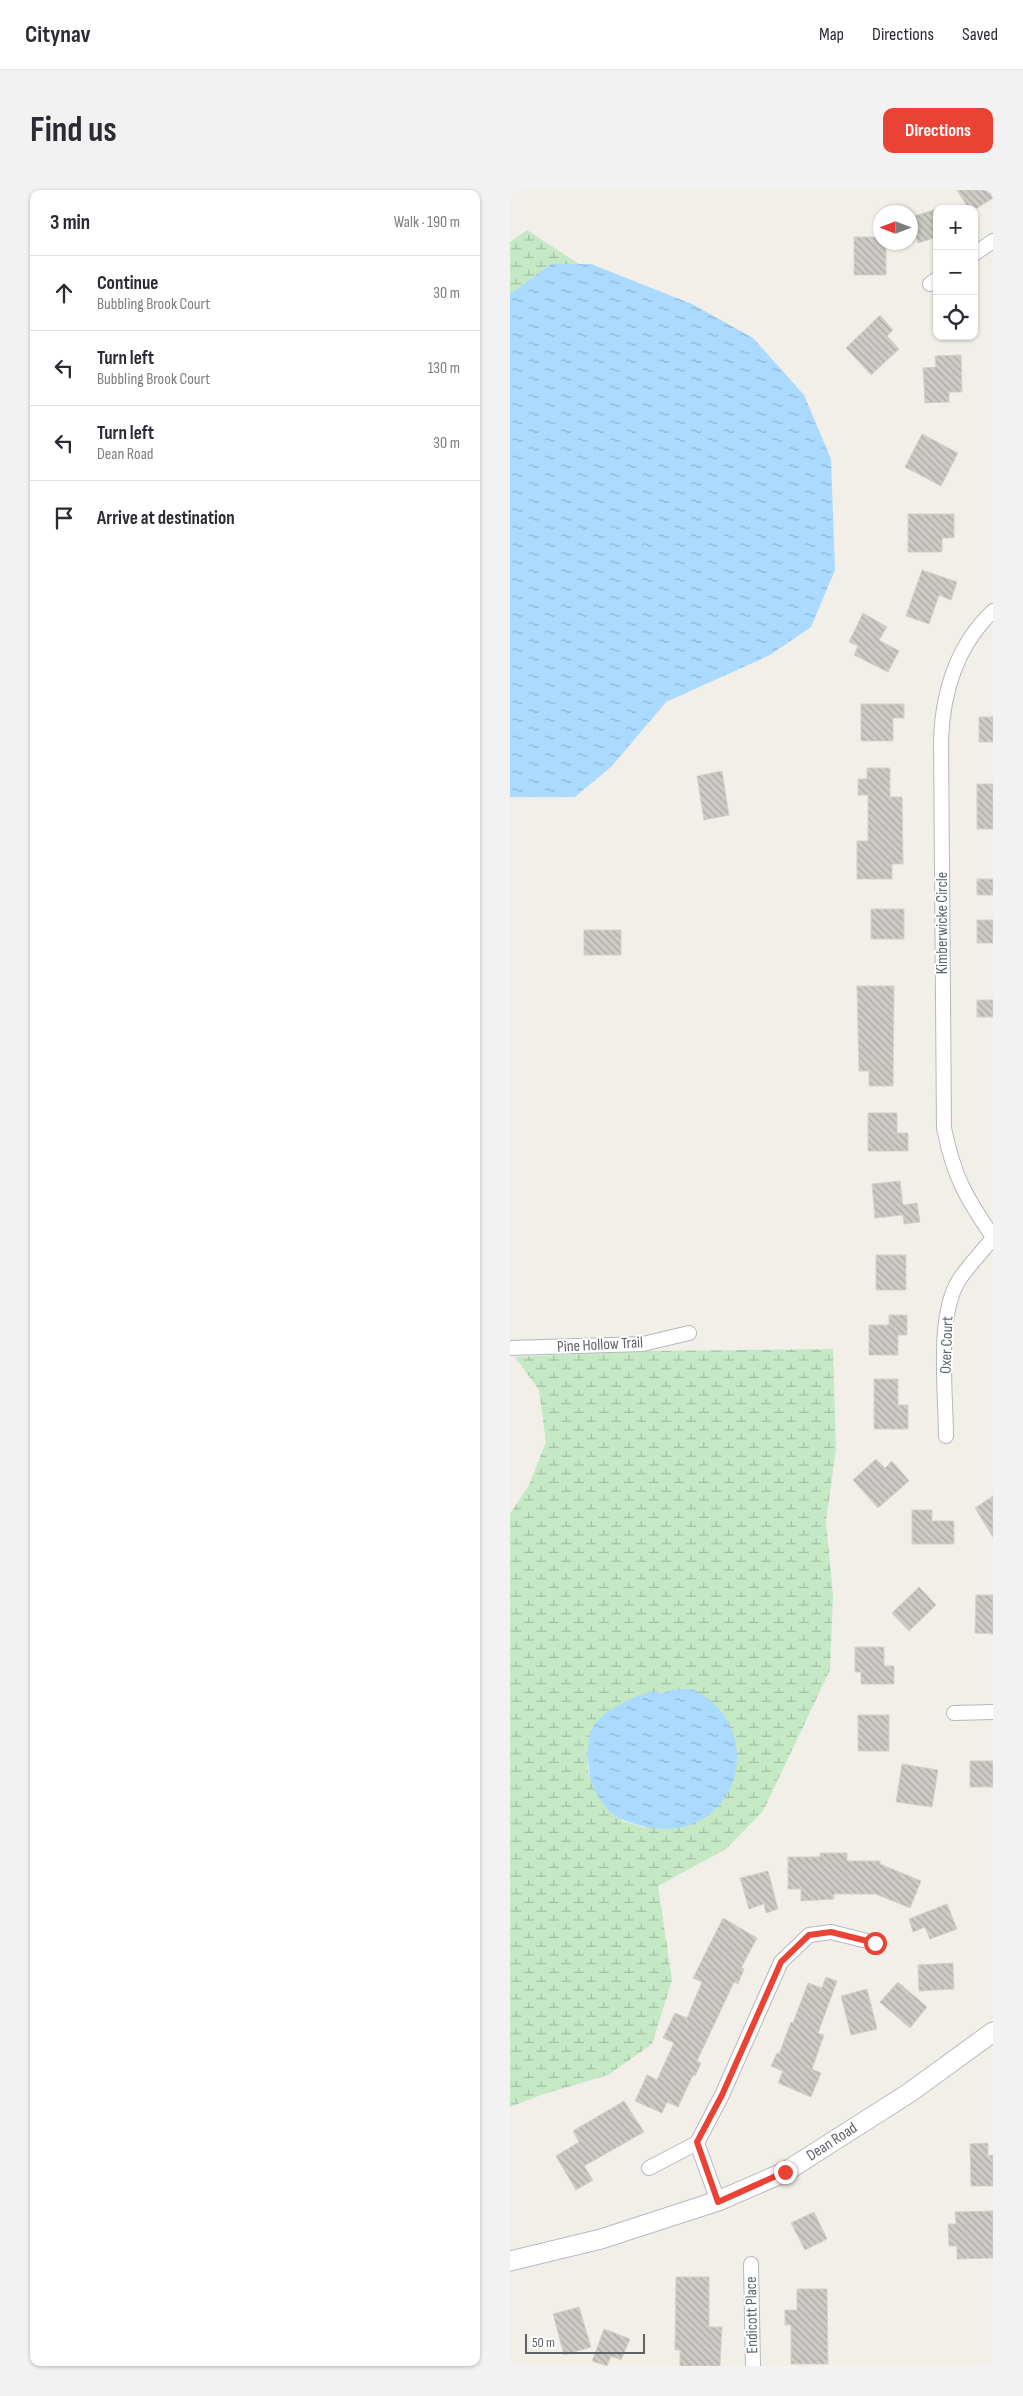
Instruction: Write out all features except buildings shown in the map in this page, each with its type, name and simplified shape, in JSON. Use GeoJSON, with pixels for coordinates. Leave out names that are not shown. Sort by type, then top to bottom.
{"type":"FeatureCollection","features":[{"type":"Feature","properties":{"kind":"main road","name":"Dean Road"},"geometry":{"type":"LineString","coordinates":[[510,2260],[601,2239],[718,2202],[785,2172],[909,2093],[993,2032]]}},
{"type":"Feature","properties":{"kind":"street"},"geometry":{"type":"LineString","coordinates":[[978,251],[993,241]]}},
{"type":"Feature","properties":{"kind":"street","name":"Kimberwicke Circle"},"geometry":{"type":"LineString","coordinates":[[993,611],[965,646],[951,676],[942,713],[941,749],[944,1128],[950,1160],[958,1184],[993,1238]]}},
{"type":"Feature","properties":{"kind":"street","name":"Oxer Court"},"geometry":{"type":"LineString","coordinates":[[946,1436],[945,1325],[950,1302],[958,1281],[993,1238]]}},
{"type":"Feature","properties":{"kind":"street","name":"Pine Hollow Trail"},"geometry":{"type":"LineString","coordinates":[[510,1348],[643,1344],[689,1334]]}},
{"type":"Feature","properties":{"kind":"street"},"geometry":{"type":"LineString","coordinates":[[954,1713],[993,1712]]}},
{"type":"Feature","properties":{"kind":"street"},"geometry":{"type":"LineString","coordinates":[[649,2168],[697,2142],[722,2095],[781,1962],[809,1935],[831,1932],[875,1943]]}},
{"type":"Feature","properties":{"kind":"street"},"geometry":{"type":"LineString","coordinates":[[697,2142],[718,2202]]}},
{"type":"Feature","properties":{"kind":"street","name":"Endicott Place"},"geometry":{"type":"LineString","coordinates":[[751,2264],[753,2366]]}},
{"type":"Feature","properties":{"kind":"green space"},"geometry":{"type":"Polygon","coordinates":[[[527,230],[579,264],[551,264],[510,294],[510,242],[527,230]]]}},
{"type":"Feature","properties":{"kind":"green space"},"geometry":{"type":"Polygon","coordinates":[[[833,1349],[836,1449],[826,1521],[833,1595],[830,1670],[763,1811],[726,1849],[658,1886],[672,1980],[652,2044],[608,2075],[541,2095],[510,2107],[510,1514],[529,1485],[546,1442],[539,1390],[515,1357],[649,1351],[833,1349]],[[673,1690],[662,1693],[653,1692],[620,1706],[597,1721],[590,1736],[588,1771],[622,1821],[646,1828],[673,1690]]]}},
{"type":"Feature","properties":{"kind":"water"},"geometry":{"type":"Polygon","coordinates":[[[551,264],[591,264],[692,304],[753,338],[804,395],[831,459],[835,570],[811,627],[770,655],[666,702],[612,766],[575,797],[510,797],[510,294],[551,264]]]}},
{"type":"Feature","properties":{"kind":"water"},"geometry":{"type":"Polygon","coordinates":[[[692,1689],[718,1708],[732,1732],[737,1758],[732,1784],[719,1806],[697,1822],[669,1829],[635,1824],[615,1816],[600,1799],[591,1779],[588,1747],[595,1724],[609,1711],[637,1696],[652,1692],[665,1693],[672,1690],[692,1689]]]}},
{"type":"Feature","properties":{"kind":"route"},"geometry":{"type":"LineString","coordinates":[[785,2172],[718,2202],[697,2142],[722,2095],[781,1962],[809,1935],[831,1932],[875,1943]]}}]}
